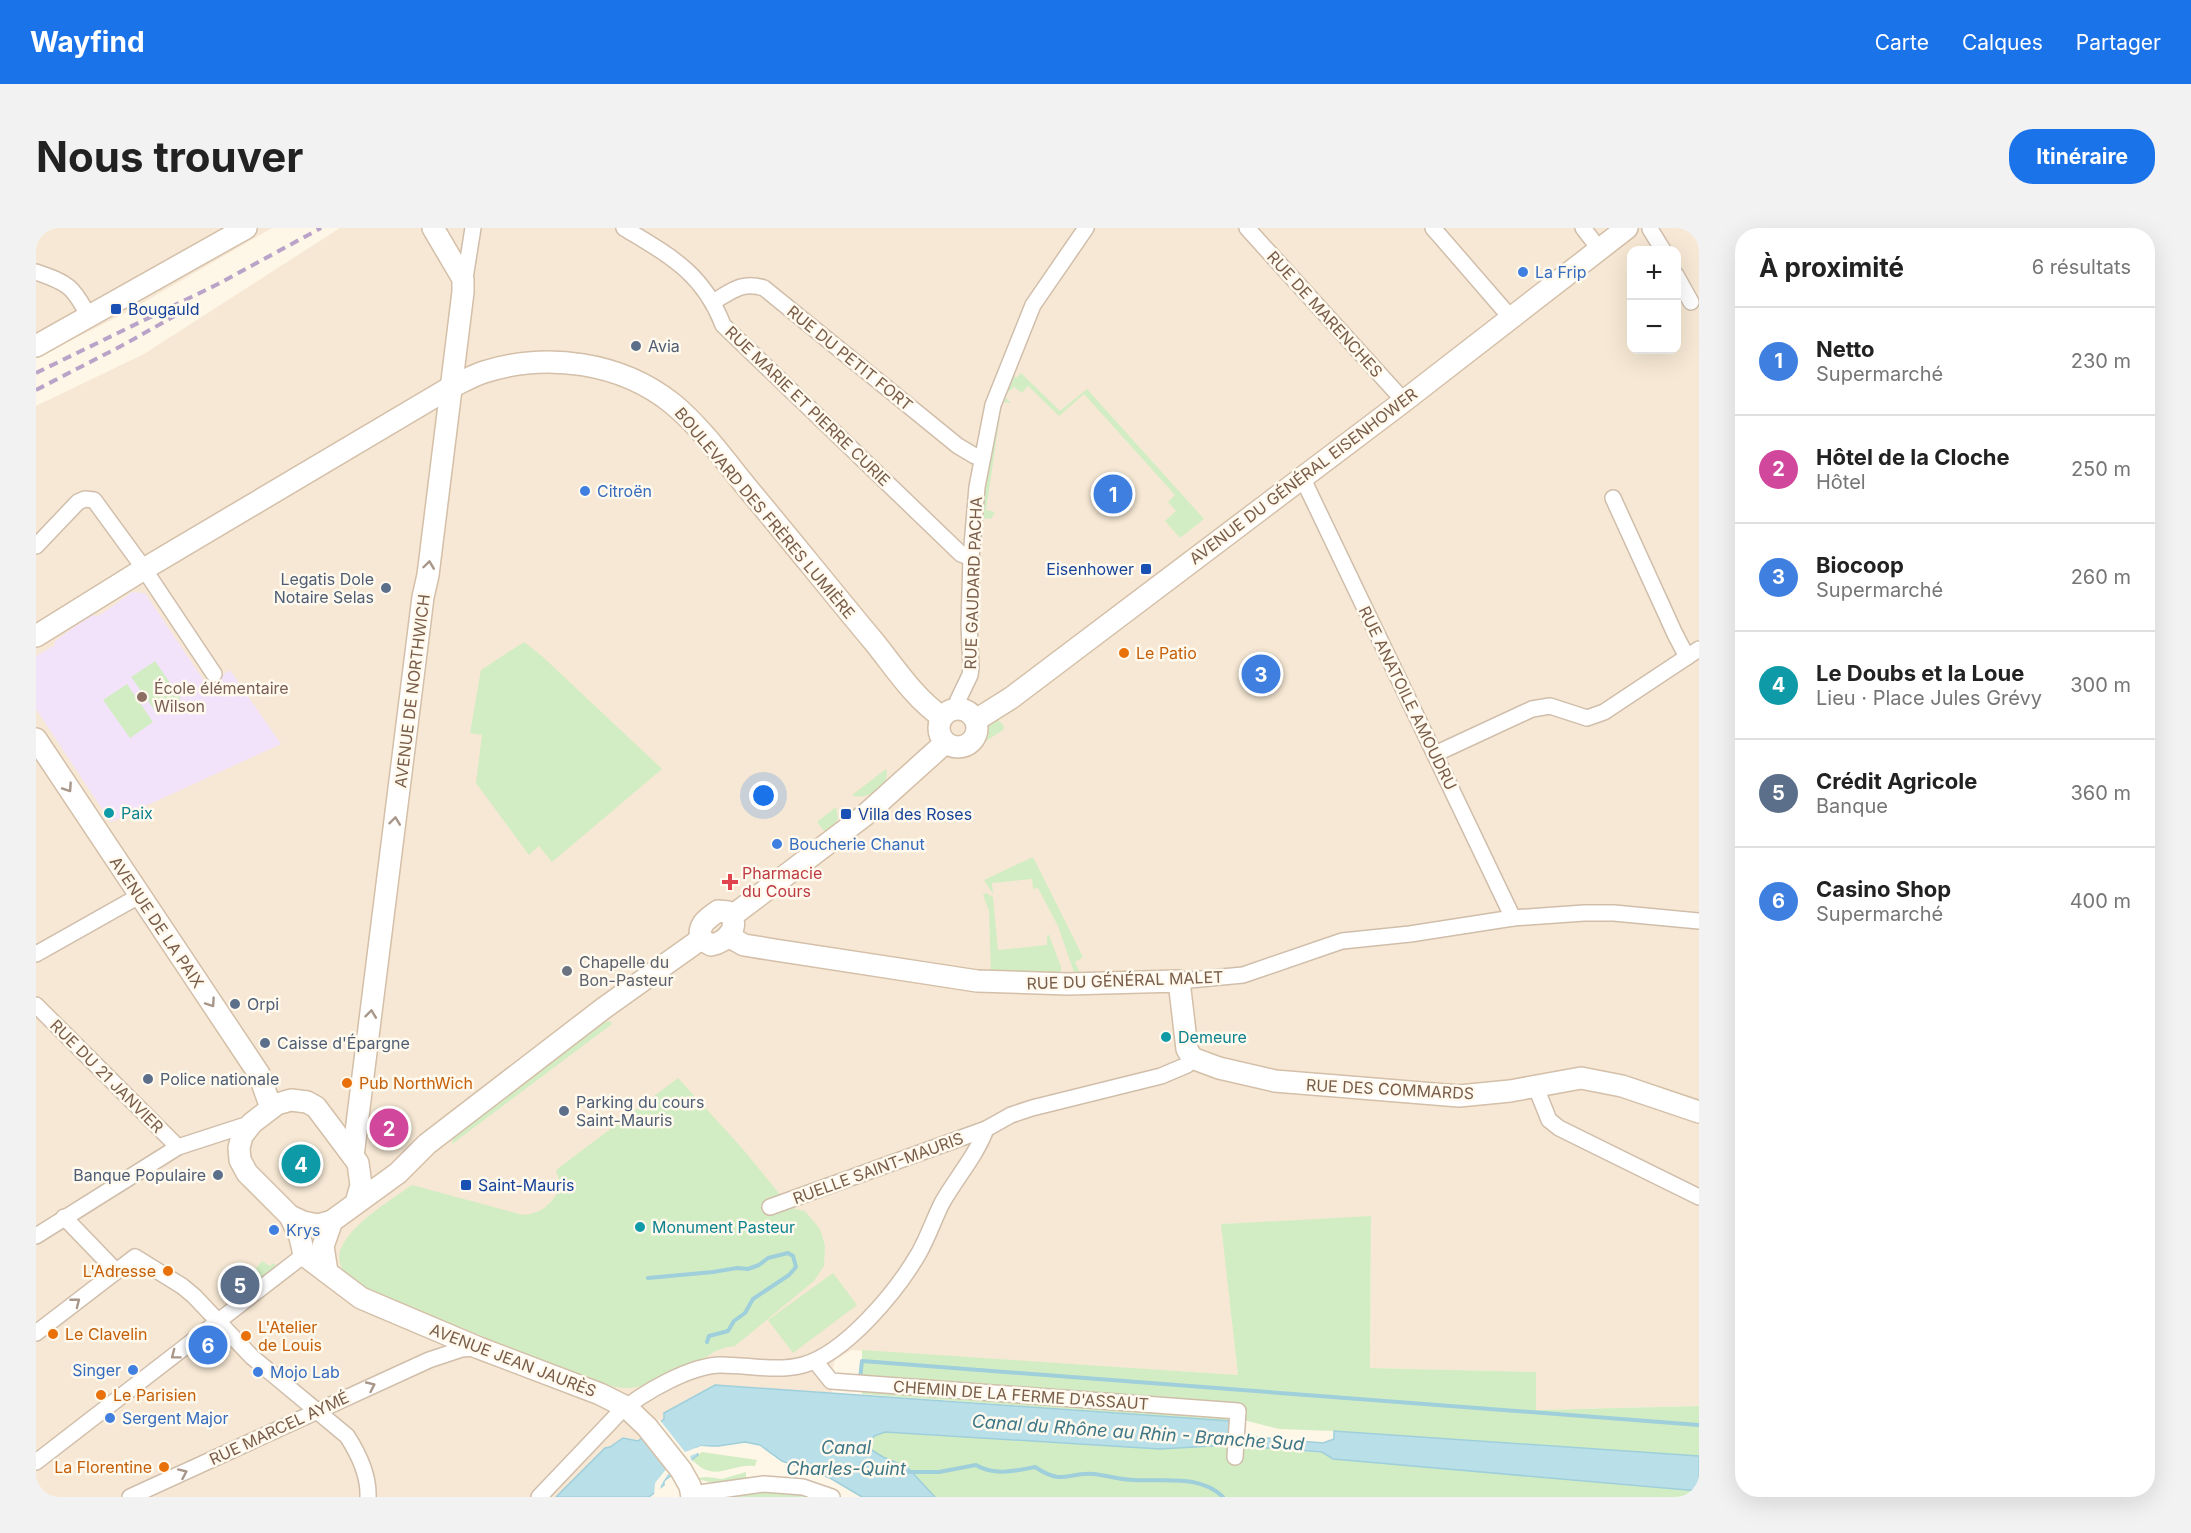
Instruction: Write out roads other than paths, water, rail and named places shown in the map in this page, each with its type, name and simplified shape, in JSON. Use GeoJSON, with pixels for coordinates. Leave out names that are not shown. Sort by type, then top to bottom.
{"type":"FeatureCollection","features":[{"type":"Feature","properties":{"kind":"main road"},"geometry":{"type":"LineString","coordinates":[[36,346],[246,228]]}},
{"type":"Feature","properties":{"kind":"main road"},"geometry":{"type":"LineString","coordinates":[[433,228],[463,279]]}},
{"type":"Feature","properties":{"kind":"main road","name":"AVENUE DU GÉNÉRAL EISENHOWER"},"geometry":{"type":"LineString","coordinates":[[976,720],[1011,698],[1404,401],[1627,228]]}},
{"type":"Feature","properties":{"kind":"main road","name":"AVENUE DE NORTHWICH"},"geometry":{"type":"LineString","coordinates":[[356,1159],[463,296],[463,279]]}},
{"type":"Feature","properties":{"kind":"main road","name":"BOULEVARD DES FRÈRES LUMIÈRE"},"geometry":{"type":"LineString","coordinates":[[36,636],[144,569],[451,387],[485,371],[532,362],[552,361],[601,368],[663,396],[694,424],[912,688],[950,713]]}},
{"type":"Feature","properties":{"kind":"main road"},"geometry":{"type":"LineString","coordinates":[[968,711],[976,720],[977,733],[970,744],[957,748],[945,743],[941,738],[938,727],[950,713],[968,711]]}},
{"type":"Feature","properties":{"kind":"main road","name":"AVENUE DE LA PAIX"},"geometry":{"type":"LineString","coordinates":[[36,739],[259,1074],[271,1108]]}},
{"type":"Feature","properties":{"kind":"main road"},"geometry":{"type":"LineString","coordinates":[[290,1216],[312,1225],[333,1221],[398,1173],[428,1144],[604,1008],[701,939],[711,945],[717,944],[730,926],[864,816],[945,743]]}},
{"type":"Feature","properties":{"kind":"main road","name":"RUE DU GÉNÉRAL MALET"},"geometry":{"type":"LineString","coordinates":[[730,926],[744,945],[976,981],[1068,984],[1179,981]]}},
{"type":"Feature","properties":{"kind":"main road"},"geometry":{"type":"LineString","coordinates":[[1179,981],[1187,1048],[1192,1058]]}},
{"type":"Feature","properties":{"kind":"main road","name":"RUE DES COMMARDS"},"geometry":{"type":"LineString","coordinates":[[1192,1058],[1199,1063],[1229,1071],[1299,1084],[1459,1096],[1510,1091],[1581,1078],[1622,1086],[1699,1112]]}},
{"type":"Feature","properties":{"kind":"main road"},"geometry":{"type":"LineString","coordinates":[[304,1255],[300,1237],[290,1216],[247,1173],[240,1160],[239,1148],[242,1136],[252,1123],[271,1108],[291,1100],[307,1102],[316,1107],[356,1159],[360,1185],[356,1203]]}},
{"type":"Feature","properties":{"kind":"main road"},"geometry":{"type":"LineString","coordinates":[[356,1159],[398,1173]]}},
{"type":"Feature","properties":{"kind":"main road"},"geometry":{"type":"LineString","coordinates":[[327,1272],[323,1246],[333,1221]]}},
{"type":"Feature","properties":{"kind":"main road","name":"AVENUE JEAN JAURÈS"},"geometry":{"type":"LineString","coordinates":[[304,1255],[361,1298],[439,1332],[600,1394],[626,1407],[647,1427],[681,1470],[687,1479],[692,1495]]}},
{"type":"Feature","properties":{"kind":"street","name":"AVENUE DE NORTHWICH"},"geometry":{"type":"LineString","coordinates":[[463,279],[473,228]]}},
{"type":"Feature","properties":{"kind":"street","name":"RUE MARIE ET PIERRE CURIE"},"geometry":{"type":"LineString","coordinates":[[624,228],[661,250],[700,282],[713,302],[723,325],[961,554],[971,558]]}},
{"type":"Feature","properties":{"kind":"street","name":"RUE GAUDARD PACHA"},"geometry":{"type":"LineString","coordinates":[[950,713],[970,675],[971,558],[982,457],[996,396],[1029,314],[1085,228]]}},
{"type":"Feature","properties":{"kind":"street","name":"RUE DE MARENCHES"},"geometry":{"type":"LineString","coordinates":[[1247,228],[1404,401]]}},
{"type":"Feature","properties":{"kind":"street"},"geometry":{"type":"LineString","coordinates":[[1433,228],[1511,318]]}},
{"type":"Feature","properties":{"kind":"street"},"geometry":{"type":"LineString","coordinates":[[1583,228],[1600,250]]}},
{"type":"Feature","properties":{"kind":"street"},"geometry":{"type":"LineString","coordinates":[[1651,228],[1661,246]]}},
{"type":"Feature","properties":{"kind":"street"},"geometry":{"type":"LineString","coordinates":[[36,272],[66,284],[73,290],[89,317]]}},
{"type":"Feature","properties":{"kind":"street"},"geometry":{"type":"LineString","coordinates":[[1681,283],[1691,302]]}},
{"type":"Feature","properties":{"kind":"street","name":"RUE DU PETIT FORT"},"geometry":{"type":"LineString","coordinates":[[713,302],[745,285],[764,288],[958,446],[975,456],[982,457]]}},
{"type":"Feature","properties":{"kind":"street","name":"RUE ANATOILE AMOUDRU"},"geometry":{"type":"LineString","coordinates":[[1302,477],[1513,918]]}},
{"type":"Feature","properties":{"kind":"street"},"geometry":{"type":"LineString","coordinates":[[1436,754],[1532,709],[1550,706],[1581,717],[1593,717],[1695,654],[1675,634],[1614,498]]}},
{"type":"Feature","properties":{"kind":"street"},"geometry":{"type":"LineString","coordinates":[[36,546],[78,502],[90,499],[98,503],[214,674]]}},
{"type":"Feature","properties":{"kind":"street"},"geometry":{"type":"LineString","coordinates":[[36,954],[139,896]]}},
{"type":"Feature","properties":{"kind":"street","name":"RUE DU GÉNÉRAL MALET"},"geometry":{"type":"LineString","coordinates":[[1179,981],[1243,975],[1342,941],[1410,934],[1513,918],[1604,913],[1699,921]]}},
{"type":"Feature","properties":{"kind":"street","name":"RUE DU 21 JANVIER"},"geometry":{"type":"LineString","coordinates":[[36,1005],[178,1147]]}},
{"type":"Feature","properties":{"kind":"street","name":"RUELLE SAINT-MAURIS"},"geometry":{"type":"LineString","coordinates":[[770,1207],[986,1129],[1011,1115],[1161,1076],[1187,1065],[1192,1058]]}},
{"type":"Feature","properties":{"kind":"street"},"geometry":{"type":"LineString","coordinates":[[1535,1085],[1549,1120],[1559,1128],[1699,1197]]}},
{"type":"Feature","properties":{"kind":"street"},"geometry":{"type":"LineString","coordinates":[[36,1236],[178,1147],[252,1123]]}},
{"type":"Feature","properties":{"kind":"street","name":"RUELLE SAINT-MAURIS"},"geometry":{"type":"LineString","coordinates":[[539,1497],[626,1407],[678,1377],[713,1366],[790,1367],[815,1360],[856,1332],[887,1297],[918,1254],[942,1204],[980,1144],[986,1129]]}},
{"type":"Feature","properties":{"kind":"street"},"geometry":{"type":"LineString","coordinates":[[212,1136],[239,1148]]}},
{"type":"Feature","properties":{"kind":"street"},"geometry":{"type":"LineString","coordinates":[[64,1217],[116,1271]]}},
{"type":"Feature","properties":{"kind":"street"},"geometry":{"type":"LineString","coordinates":[[36,1462],[304,1255]]}},
{"type":"Feature","properties":{"kind":"street"},"geometry":{"type":"LineString","coordinates":[[36,1333],[135,1257],[182,1286],[252,1357],[346,1436],[355,1448],[368,1486],[368,1497]]}},
{"type":"Feature","properties":{"kind":"street"},"geometry":{"type":"LineString","coordinates":[[429,1360],[440,1340],[439,1332]]}},
{"type":"Feature","properties":{"kind":"street","name":"RUE MARCEL AYMÉ"},"geometry":{"type":"LineString","coordinates":[[130,1497],[429,1360],[462,1349],[479,1348]]}},
{"type":"Feature","properties":{"kind":"street","name":"CHEMIN DE LA FERME D'ASSAUT"},"geometry":{"type":"LineString","coordinates":[[815,1360],[831,1381],[1237,1416],[1234,1457]]}},
{"type":"Feature","properties":{"kind":"street"},"geometry":{"type":"LineString","coordinates":[[692,1495],[764,1484],[802,1487],[832,1497]]}},
{"type":"Feature","properties":{"kind":"water"},"geometry":{"type":"Polygon","coordinates":[[[300,1150],[314,1168],[303,1177],[288,1159],[300,1150]]]}},
{"type":"Feature","properties":{"kind":"water"},"geometry":{"type":"Polygon","coordinates":[[[715,1385],[1230,1421],[1230,1435],[1323,1443],[1334,1439],[1334,1431],[1699,1456],[1699,1491],[1333,1459],[1322,1452],[1230,1445],[1160,1449],[885,1432],[874,1436],[867,1447],[907,1467],[935,1497],[862,1497],[830,1478],[782,1461],[760,1445],[745,1442],[696,1448],[698,1455],[664,1481],[664,1485],[649,1497],[556,1497],[605,1448],[623,1438],[638,1441],[664,1419],[664,1413],[715,1385]]]}},
{"type":"Feature","properties":{"kind":"waterway"},"geometry":{"type":"LineString","coordinates":[[648,1278],[737,1268],[748,1269],[768,1258],[788,1253],[793,1256],[796,1267],[789,1275],[753,1299],[745,1313],[734,1321],[728,1331],[709,1336],[707,1342]]}},
{"type":"Feature","properties":{"kind":"waterway"},"geometry":{"type":"LineString","coordinates":[[860,1379],[862,1361],[1699,1425]]}},
{"type":"Feature","properties":{"kind":"waterway","name":"Canal Charles-Quint"},"geometry":{"type":"LineString","coordinates":[[908,1472],[939,1472],[976,1465],[997,1472],[1035,1467],[1059,1477],[1093,1474],[1129,1480],[1193,1482],[1204,1485],[1223,1497]]}},
{"type":"Feature","properties":{"kind":"railway"},"geometry":{"type":"LineString","coordinates":[[36,373],[218,284],[321,228]]}},
{"type":"Feature","properties":{"kind":"railway"},"geometry":{"type":"LineString","coordinates":[[36,390],[194,305]]}},
{"type":"Feature","properties":{"kind":"place","name":"La Frip"},"geometry":{"type":"Point","coordinates":[1523,272]}},
{"type":"Feature","properties":{"kind":"place","name":"Bougauld"},"geometry":{"type":"Point","coordinates":[116,309]}},
{"type":"Feature","properties":{"kind":"place","name":"Avia"},"geometry":{"type":"Point","coordinates":[636,346]}},
{"type":"Feature","properties":{"kind":"place","name":"Citroën"},"geometry":{"type":"Point","coordinates":[585,491]}},
{"type":"Feature","properties":{"kind":"place","name":"Netto"},"geometry":{"type":"Point","coordinates":[1113,494]}},
{"type":"Feature","properties":{"kind":"place","name":"Eisenhower"},"geometry":{"type":"Point","coordinates":[1146,569]}},
{"type":"Feature","properties":{"kind":"place","name":"Legatis Dole Notaire Selas"},"geometry":{"type":"Point","coordinates":[386,588]}},
{"type":"Feature","properties":{"kind":"place","name":"Le Patio"},"geometry":{"type":"Point","coordinates":[1124,653]}},
{"type":"Feature","properties":{"kind":"place","name":"Biocoop"},"geometry":{"type":"Point","coordinates":[1261,674]}},
{"type":"Feature","properties":{"kind":"place","name":"École élémentaire Wilson"},"geometry":{"type":"Point","coordinates":[142,697]}},
{"type":"Feature","properties":{"kind":"place","name":"Paix"},"geometry":{"type":"Point","coordinates":[109,813]}},
{"type":"Feature","properties":{"kind":"place","name":"Villa des Roses"},"geometry":{"type":"Point","coordinates":[846,814]}},
{"type":"Feature","properties":{"kind":"place","name":"Boucherie Chanut"},"geometry":{"type":"Point","coordinates":[777,844]}},
{"type":"Feature","properties":{"kind":"place","name":"Pharmacie du Cours"},"geometry":{"type":"Point","coordinates":[730,882]}},
{"type":"Feature","properties":{"kind":"place","name":"Chapelle du Bon-Pasteur"},"geometry":{"type":"Point","coordinates":[567,971]}},
{"type":"Feature","properties":{"kind":"place","name":"Orpi"},"geometry":{"type":"Point","coordinates":[235,1004]}},
{"type":"Feature","properties":{"kind":"place","name":"Demeure"},"geometry":{"type":"Point","coordinates":[1166,1037]}},
{"type":"Feature","properties":{"kind":"place","name":"Caisse d'Épargne"},"geometry":{"type":"Point","coordinates":[265,1043]}},
{"type":"Feature","properties":{"kind":"place","name":"Police nationale"},"geometry":{"type":"Point","coordinates":[148,1079]}},
{"type":"Feature","properties":{"kind":"place","name":"Pub NorthWich"},"geometry":{"type":"Point","coordinates":[347,1083]}},
{"type":"Feature","properties":{"kind":"place","name":"Parking du cours Saint-Mauris"},"geometry":{"type":"Point","coordinates":[564,1111]}},
{"type":"Feature","properties":{"kind":"place","name":"Hôtel de la Cloche"},"geometry":{"type":"Point","coordinates":[389,1128]}},
{"type":"Feature","properties":{"kind":"place","name":"Le Doubs et la Loue"},"geometry":{"type":"Point","coordinates":[301,1164]}},
{"type":"Feature","properties":{"kind":"place","name":"Banque Populaire"},"geometry":{"type":"Point","coordinates":[218,1175]}},
{"type":"Feature","properties":{"kind":"place","name":"Saint-Mauris"},"geometry":{"type":"Point","coordinates":[466,1185]}},
{"type":"Feature","properties":{"kind":"place","name":"Monument Pasteur"},"geometry":{"type":"Point","coordinates":[640,1227]}},
{"type":"Feature","properties":{"kind":"place","name":"Krys"},"geometry":{"type":"Point","coordinates":[274,1230]}},
{"type":"Feature","properties":{"kind":"place","name":"L'Adresse"},"geometry":{"type":"Point","coordinates":[168,1271]}},
{"type":"Feature","properties":{"kind":"place","name":"Crédit Agricole"},"geometry":{"type":"Point","coordinates":[240,1285]}},
{"type":"Feature","properties":{"kind":"place","name":"Le Clavelin"},"geometry":{"type":"Point","coordinates":[53,1334]}},
{"type":"Feature","properties":{"kind":"place","name":"L'Atelier de Louis"},"geometry":{"type":"Point","coordinates":[246,1336]}},
{"type":"Feature","properties":{"kind":"place","name":"Casino Shop"},"geometry":{"type":"Point","coordinates":[208,1345]}},
{"type":"Feature","properties":{"kind":"place","name":"Singer"},"geometry":{"type":"Point","coordinates":[133,1370]}},
{"type":"Feature","properties":{"kind":"place","name":"Mojo Lab"},"geometry":{"type":"Point","coordinates":[258,1372]}},
{"type":"Feature","properties":{"kind":"place","name":"Le Parisien"},"geometry":{"type":"Point","coordinates":[101,1395]}},
{"type":"Feature","properties":{"kind":"place","name":"Sergent Major"},"geometry":{"type":"Point","coordinates":[110,1418]}},
{"type":"Feature","properties":{"kind":"place","name":"La Florentine"},"geometry":{"type":"Point","coordinates":[164,1467]}},
{"type":"Feature","properties":{"kind":"water label","name":"Canal du Rhône au Rhin - Branche Sud"},"geometry":{"type":"Point","coordinates":[1138,1433]}}]}
